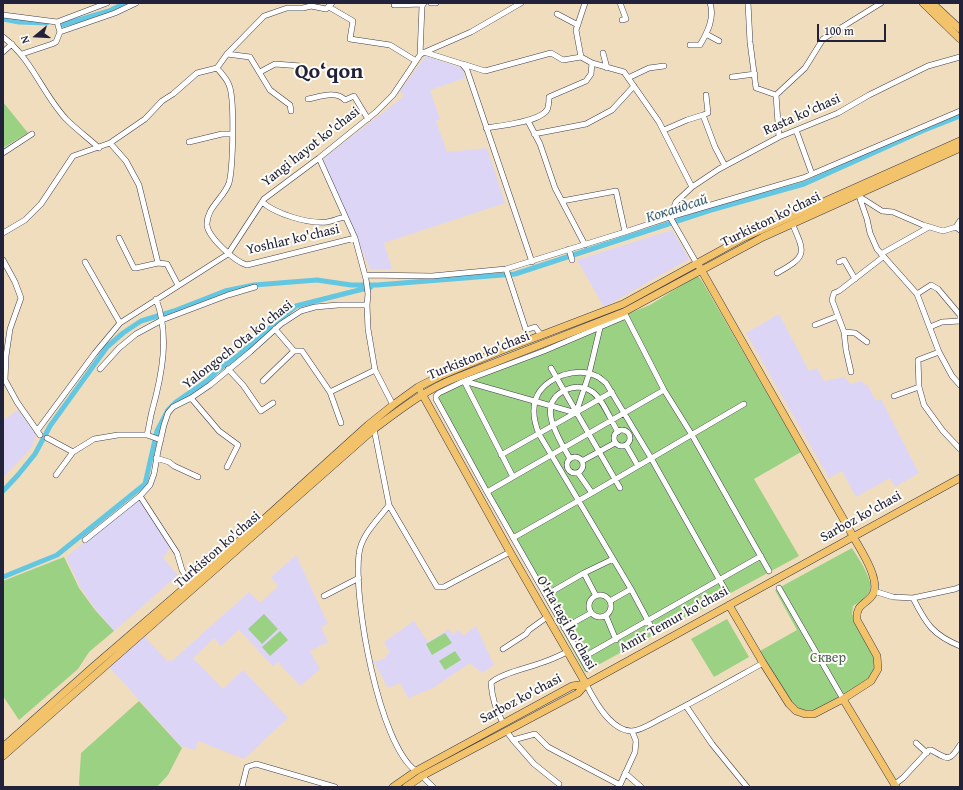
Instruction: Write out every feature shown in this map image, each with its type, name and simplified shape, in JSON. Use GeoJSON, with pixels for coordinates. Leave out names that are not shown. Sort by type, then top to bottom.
{"type":"FeatureCollection","features":[{"type":"Feature","properties":{"kind":"main road"},"geometry":{"type":"LineString","coordinates":[[923,3],[960,39]]}},
{"type":"Feature","properties":{"kind":"main road"},"geometry":{"type":"LineString","coordinates":[[932,3],[960,29]]}},
{"type":"Feature","properties":{"kind":"main road","name":"Turkiston ko'chasi"},"geometry":{"type":"LineString","coordinates":[[3,756],[374,429],[422,394],[442,383],[624,312],[699,267],[745,236],[960,141]]}},
{"type":"Feature","properties":{"kind":"main road","name":"Turkiston ko'chasi"},"geometry":{"type":"LineString","coordinates":[[3,747],[94,666],[259,524],[368,424],[418,387],[456,369],[623,304],[792,223],[859,195],[960,148]]}},
{"type":"Feature","properties":{"kind":"main road"},"geometry":{"type":"LineString","coordinates":[[699,267],[853,536],[873,576],[875,585],[872,597],[859,607],[856,613],[857,620],[877,656],[878,669],[871,681],[843,699],[814,714],[805,714],[796,711],[789,704],[763,663],[729,604]]}},
{"type":"Feature","properties":{"kind":"main road","name":"O'rta tagi ko'chasi"},"geometry":{"type":"LineString","coordinates":[[418,387],[586,684]]}},
{"type":"Feature","properties":{"kind":"main road","name":"Sarboz ko'chasi"},"geometry":{"type":"LineString","coordinates":[[774,580],[960,478]]}},
{"type":"Feature","properties":{"kind":"main road","name":"Amir Temur ko'chasi"},"geometry":{"type":"LineString","coordinates":[[586,684],[774,580]]}},
{"type":"Feature","properties":{"kind":"main road","name":"Sarboz ko'chasi"},"geometry":{"type":"LineString","coordinates":[[393,787],[503,723],[572,686],[586,684]]}},
{"type":"Feature","properties":{"kind":"main road","name":"Sarboz ko'chasi"},"geometry":{"type":"LineString","coordinates":[[406,787],[419,773],[507,732],[578,693],[586,684]]}},
{"type":"Feature","properties":{"kind":"main road"},"geometry":{"type":"LineString","coordinates":[[843,699],[896,786]]}},
{"type":"Feature","properties":{"kind":"street"},"geometry":{"type":"LineString","coordinates":[[3,15],[57,22],[107,3]]}},
{"type":"Feature","properties":{"kind":"street"},"geometry":{"type":"LineString","coordinates":[[60,32],[115,13],[136,3]]}},
{"type":"Feature","properties":{"kind":"street"},"geometry":{"type":"LineString","coordinates":[[431,3],[436,3]]}},
{"type":"Feature","properties":{"kind":"street"},"geometry":{"type":"LineString","coordinates":[[422,54],[471,32],[521,3]]}},
{"type":"Feature","properties":{"kind":"street"},"geometry":{"type":"LineString","coordinates":[[581,57],[576,30],[585,3]]}},
{"type":"Feature","properties":{"kind":"street"},"geometry":{"type":"LineString","coordinates":[[620,3],[626,19],[622,20]]}},
{"type":"Feature","properties":{"kind":"street"},"geometry":{"type":"LineString","coordinates":[[690,46],[700,45],[706,34],[711,22],[710,3]]}},
{"type":"Feature","properties":{"kind":"street"},"geometry":{"type":"LineString","coordinates":[[748,3],[750,42],[756,88],[776,95]]}},
{"type":"Feature","properties":{"kind":"street"},"geometry":{"type":"LineString","coordinates":[[776,95],[805,68],[823,39],[881,3]]}},
{"type":"Feature","properties":{"kind":"street"},"geometry":{"type":"LineString","coordinates":[[394,5],[422,4],[422,54]]}},
{"type":"Feature","properties":{"kind":"street"},"geometry":{"type":"LineString","coordinates":[[3,233],[25,220],[41,204],[73,156],[110,143],[145,119],[162,101],[173,94],[197,73],[217,68],[226,54],[264,16],[286,5],[303,8],[311,6],[326,10],[330,5],[353,21],[350,39],[390,45],[416,61]]}},
{"type":"Feature","properties":{"kind":"street"},"geometry":{"type":"LineString","coordinates":[[557,14],[578,25]]}},
{"type":"Feature","properties":{"kind":"street"},"geometry":{"type":"LineString","coordinates":[[22,54],[56,42],[60,32],[57,22]]}},
{"type":"Feature","properties":{"kind":"street"},"geometry":{"type":"LineString","coordinates":[[706,34],[719,41]]}},
{"type":"Feature","properties":{"kind":"street"},"geometry":{"type":"LineString","coordinates":[[3,37],[22,54],[66,119],[99,148]]}},
{"type":"Feature","properties":{"kind":"street"},"geometry":{"type":"LineString","coordinates":[[3,52],[12,44]]}},
{"type":"Feature","properties":{"kind":"street"},"geometry":{"type":"LineString","coordinates":[[603,53],[607,68]]}},
{"type":"Feature","properties":{"kind":"street"},"geometry":{"type":"LineString","coordinates":[[226,54],[250,57],[270,90],[290,105],[291,111]]}},
{"type":"Feature","properties":{"kind":"street"},"geometry":{"type":"LineString","coordinates":[[422,54],[485,71],[551,54],[563,60],[581,57],[592,63],[624,72],[664,130],[692,187]]}},
{"type":"Feature","properties":{"kind":"street","name":"Yangi hayot ko'chasi"},"geometry":{"type":"LineString","coordinates":[[4,380],[38,433],[95,353],[120,323],[228,254],[264,199],[319,158],[368,118],[393,95],[422,54]]}},
{"type":"Feature","properties":{"kind":"street","name":"Rasta ko'chasi"},"geometry":{"type":"LineString","coordinates":[[670,217],[676,202],[692,187],[725,166],[780,137],[838,113],[869,95],[928,66],[960,57]]}},
{"type":"Feature","properties":{"kind":"street"},"geometry":{"type":"LineString","coordinates":[[486,128],[528,121],[544,113],[548,109],[549,97],[586,81],[591,74],[592,63]]}},
{"type":"Feature","properties":{"kind":"street"},"geometry":{"type":"LineString","coordinates":[[260,72],[275,64],[301,66]]}},
{"type":"Feature","properties":{"kind":"street"},"geometry":{"type":"LineString","coordinates":[[462,64],[467,70],[532,262]]}},
{"type":"Feature","properties":{"kind":"street"},"geometry":{"type":"LineString","coordinates":[[628,78],[649,68],[664,66]]}},
{"type":"Feature","properties":{"kind":"street","name":"Yoshlar ko'chasi"},"geometry":{"type":"LineString","coordinates":[[217,68],[229,85],[233,98],[232,165],[229,184],[210,211],[207,226],[209,233],[228,254],[243,265],[253,265],[354,238]]}},
{"type":"Feature","properties":{"kind":"street"},"geometry":{"type":"LineString","coordinates":[[732,77],[754,74]]}},
{"type":"Feature","properties":{"kind":"street"},"geometry":{"type":"LineString","coordinates":[[534,134],[586,124],[612,110],[634,86]]}},
{"type":"Feature","properties":{"kind":"street"},"geometry":{"type":"LineString","coordinates":[[308,99],[334,94],[341,96],[345,100],[354,96],[368,118]]}},
{"type":"Feature","properties":{"kind":"street"},"geometry":{"type":"LineString","coordinates":[[664,130],[708,113],[706,94]]}},
{"type":"Feature","properties":{"kind":"street"},"geometry":{"type":"LineString","coordinates":[[776,95],[780,137]]}},
{"type":"Feature","properties":{"kind":"street"},"geometry":{"type":"LineString","coordinates":[[366,277],[432,276],[506,269],[532,262],[670,217],[812,174],[960,111]]}},
{"type":"Feature","properties":{"kind":"street"},"geometry":{"type":"LineString","coordinates":[[703,115],[715,147],[725,166]]}},
{"type":"Feature","properties":{"kind":"street"},"geometry":{"type":"LineString","coordinates":[[528,121],[540,144],[547,168],[562,201],[585,245]]}},
{"type":"Feature","properties":{"kind":"street"},"geometry":{"type":"LineString","coordinates":[[796,130],[812,174]]}},
{"type":"Feature","properties":{"kind":"street"},"geometry":{"type":"LineString","coordinates":[[3,153],[32,134]]}},
{"type":"Feature","properties":{"kind":"street"},"geometry":{"type":"LineString","coordinates":[[189,142],[222,134],[232,134]]}},
{"type":"Feature","properties":{"kind":"street"},"geometry":{"type":"LineString","coordinates":[[110,143],[126,161],[139,185],[158,263]]}},
{"type":"Feature","properties":{"kind":"street"},"geometry":{"type":"LineString","coordinates":[[319,158],[354,238],[366,277],[368,294],[368,329],[375,370],[393,405]]}},
{"type":"Feature","properties":{"kind":"street"},"geometry":{"type":"LineString","coordinates":[[562,201],[616,191],[625,232]]}},
{"type":"Feature","properties":{"kind":"street"},"geometry":{"type":"LineString","coordinates":[[859,195],[882,211],[893,212],[929,227],[943,231],[958,228],[960,221]]}},
{"type":"Feature","properties":{"kind":"street"},"geometry":{"type":"LineString","coordinates":[[859,195],[870,233],[877,249],[917,294],[939,352],[952,376],[960,385]]}},
{"type":"Feature","properties":{"kind":"street"},"geometry":{"type":"LineString","coordinates":[[262,202],[279,212],[311,221],[326,222],[345,217]]}},
{"type":"Feature","properties":{"kind":"street"},"geometry":{"type":"LineString","coordinates":[[670,217],[699,267]]}},
{"type":"Feature","properties":{"kind":"street"},"geometry":{"type":"LineString","coordinates":[[777,272],[800,258],[802,252],[801,245],[792,223]]}},
{"type":"Feature","properties":{"kind":"street"},"geometry":{"type":"LineString","coordinates":[[851,372],[844,332],[832,300],[834,293],[855,279],[882,255],[929,227]]}},
{"type":"Feature","properties":{"kind":"street"},"geometry":{"type":"LineString","coordinates":[[119,238],[134,268],[158,263],[167,264],[178,285]]}},
{"type":"Feature","properties":{"kind":"street"},"geometry":{"type":"LineString","coordinates":[[569,249],[572,260]]}},
{"type":"Feature","properties":{"kind":"street"},"geometry":{"type":"LineString","coordinates":[[3,260],[16,282],[21,298],[10,329],[4,380]]}},
{"type":"Feature","properties":{"kind":"street"},"geometry":{"type":"LineString","coordinates":[[839,262],[844,260],[855,279]]}},
{"type":"Feature","properties":{"kind":"street"},"geometry":{"type":"LineString","coordinates":[[85,262],[120,323]]}},
{"type":"Feature","properties":{"kind":"street"},"geometry":{"type":"LineString","coordinates":[[506,269],[526,330],[535,327],[541,335]]}},
{"type":"Feature","properties":{"kind":"street"},"geometry":{"type":"LineString","coordinates":[[917,294],[931,285],[938,289],[960,315],[960,321],[942,322],[930,327]]}},
{"type":"Feature","properties":{"kind":"street"},"geometry":{"type":"LineString","coordinates":[[100,368],[119,348],[136,334],[162,320],[228,295],[256,287]]}},
{"type":"Feature","properties":{"kind":"street"},"geometry":{"type":"LineString","coordinates":[[149,436],[158,391],[164,340],[160,309],[156,299]]}},
{"type":"Feature","properties":{"kind":"street","name":"Yalongoch Ota ko'chasi"},"geometry":{"type":"LineString","coordinates":[[85,540],[140,496],[150,485],[154,474],[156,458],[164,425],[168,413],[173,407],[191,398],[210,385],[275,329],[301,311],[315,307],[367,305]]}},
{"type":"Feature","properties":{"kind":"street"},"geometry":{"type":"LineString","coordinates":[[588,669],[436,399],[436,396],[439,393],[464,381],[523,360],[626,316],[664,390],[692,435],[769,571]]}},
{"type":"Feature","properties":{"kind":"street"},"geometry":{"type":"LineString","coordinates":[[814,325],[838,316]]}},
{"type":"Feature","properties":{"kind":"street"},"geometry":{"type":"LineString","coordinates":[[576,413],[589,374],[600,328]]}},
{"type":"Feature","properties":{"kind":"street"},"geometry":{"type":"LineString","coordinates":[[275,329],[294,351]]}},
{"type":"Feature","properties":{"kind":"street"},"geometry":{"type":"LineString","coordinates":[[844,332],[855,333],[867,342]]}},
{"type":"Feature","properties":{"kind":"street"},"geometry":{"type":"LineString","coordinates":[[263,381],[294,351],[302,351],[330,392],[341,423]]}},
{"type":"Feature","properties":{"kind":"street"},"geometry":{"type":"LineString","coordinates":[[939,352],[918,360],[920,387],[924,405],[943,431],[960,449]]}},
{"type":"Feature","properties":{"kind":"street"},"geometry":{"type":"LineString","coordinates":[[550,368],[564,390],[587,434],[620,488]]}},
{"type":"Feature","properties":{"kind":"street"},"geometry":{"type":"LineString","coordinates":[[228,369],[243,385],[261,411],[273,402]]}},
{"type":"Feature","properties":{"kind":"street"},"geometry":{"type":"LineString","coordinates":[[330,392],[375,370]]}},
{"type":"Feature","properties":{"kind":"street"},"geometry":{"type":"LineString","coordinates":[[654,632],[631,589],[539,434],[535,424],[535,402],[539,392],[547,383],[556,378],[573,372],[596,376],[606,383],[623,414],[651,458],[727,593]]}},
{"type":"Feature","properties":{"kind":"street"},"geometry":{"type":"LineString","coordinates":[[464,381],[576,413]]}},
{"type":"Feature","properties":{"kind":"street"},"geometry":{"type":"LineString","coordinates":[[464,381],[513,477]]}},
{"type":"Feature","properties":{"kind":"street"},"geometry":{"type":"LineString","coordinates":[[894,396],[920,387]]}},
{"type":"Feature","properties":{"kind":"street"},"geometry":{"type":"LineString","coordinates":[[570,459],[553,427],[550,415],[554,398],[564,390],[570,388],[584,388],[591,390],[599,400],[618,432]]}},
{"type":"Feature","properties":{"kind":"street"},"geometry":{"type":"LineString","coordinates":[[487,492],[664,390]]}},
{"type":"Feature","properties":{"kind":"street"},"geometry":{"type":"LineString","coordinates":[[501,455],[553,427],[612,392]]}},
{"type":"Feature","properties":{"kind":"street"},"geometry":{"type":"LineString","coordinates":[[191,398],[219,430],[238,445],[227,467]]}},
{"type":"Feature","properties":{"kind":"street"},"geometry":{"type":"LineString","coordinates":[[513,538],[744,404]]}},
{"type":"Feature","properties":{"kind":"street"},"geometry":{"type":"LineString","coordinates":[[374,429],[389,505],[437,587],[444,587],[510,552]]}},
{"type":"Feature","properties":{"kind":"street"},"geometry":{"type":"LineString","coordinates":[[623,430],[630,434],[630,440],[626,445],[620,446],[615,443],[614,438],[618,432],[623,430]]}},
{"type":"Feature","properties":{"kind":"street"},"geometry":{"type":"LineString","coordinates":[[56,475],[73,452],[94,439],[118,435],[149,436],[160,440]]}},
{"type":"Feature","properties":{"kind":"street"},"geometry":{"type":"LineString","coordinates":[[47,438],[73,452]]}},
{"type":"Feature","properties":{"kind":"street"},"geometry":{"type":"LineString","coordinates":[[582,461],[615,443]]}},
{"type":"Feature","properties":{"kind":"street"},"geometry":{"type":"LineString","coordinates":[[626,445],[638,466]]}},
{"type":"Feature","properties":{"kind":"street"},"geometry":{"type":"LineString","coordinates":[[573,457],[582,461],[582,469],[578,473],[572,473],[568,470],[567,465],[573,457]]}},
{"type":"Feature","properties":{"kind":"street"},"geometry":{"type":"LineString","coordinates":[[156,458],[169,462],[174,466],[198,477]]}},
{"type":"Feature","properties":{"kind":"street"},"geometry":{"type":"LineString","coordinates":[[578,473],[592,493]]}},
{"type":"Feature","properties":{"kind":"street"},"geometry":{"type":"LineString","coordinates":[[140,496],[177,553],[182,570],[190,583]]}},
{"type":"Feature","properties":{"kind":"street"},"geometry":{"type":"LineString","coordinates":[[389,505],[364,537],[359,554],[359,595],[364,634],[376,687],[390,732],[406,762],[433,787]]}},
{"type":"Feature","properties":{"kind":"street"},"geometry":{"type":"LineString","coordinates":[[582,658],[616,640],[760,556]]}},
{"type":"Feature","properties":{"kind":"street"},"geometry":{"type":"LineString","coordinates":[[546,595],[584,573],[613,559]]}},
{"type":"Feature","properties":{"kind":"street"},"geometry":{"type":"LineString","coordinates":[[584,573],[596,596]]}},
{"type":"Feature","properties":{"kind":"street"},"geometry":{"type":"LineString","coordinates":[[324,596],[359,578]]}},
{"type":"Feature","properties":{"kind":"street"},"geometry":{"type":"LineString","coordinates":[[874,591],[893,597],[913,598],[960,587]]}},
{"type":"Feature","properties":{"kind":"street"},"geometry":{"type":"LineString","coordinates":[[779,588],[843,699]]}},
{"type":"Feature","properties":{"kind":"street"},"geometry":{"type":"LineString","coordinates":[[610,601],[631,589]]}},
{"type":"Feature","properties":{"kind":"street"},"geometry":{"type":"LineString","coordinates":[[596,596],[604,596],[610,601],[610,611],[606,616],[598,617],[591,613],[589,604],[596,596]]}},
{"type":"Feature","properties":{"kind":"street"},"geometry":{"type":"LineString","coordinates":[[913,598],[922,616],[935,633],[960,646]]}},
{"type":"Feature","properties":{"kind":"street"},"geometry":{"type":"LineString","coordinates":[[564,628],[591,613]]}},
{"type":"Feature","properties":{"kind":"street"},"geometry":{"type":"LineString","coordinates":[[606,616],[616,640]]}},
{"type":"Feature","properties":{"kind":"street"},"geometry":{"type":"LineString","coordinates":[[503,649],[526,634],[529,630],[547,617]]}},
{"type":"Feature","properties":{"kind":"street"},"geometry":{"type":"LineString","coordinates":[[503,723],[494,706],[491,683],[493,680],[540,664],[568,652]]}},
{"type":"Feature","properties":{"kind":"street"},"geometry":{"type":"LineString","coordinates":[[513,740],[535,734],[548,747],[620,786],[635,752],[636,741],[632,731],[642,728],[686,706],[763,663]]}},
{"type":"Feature","properties":{"kind":"street","name":"O'rta tagi ko'chasi"},"geometry":{"type":"LineString","coordinates":[[586,684],[594,700],[612,722],[622,728],[632,731]]}},
{"type":"Feature","properties":{"kind":"street"},"geometry":{"type":"LineString","coordinates":[[686,706],[712,744],[747,787]]}},
{"type":"Feature","properties":{"kind":"street"},"geometry":{"type":"LineString","coordinates":[[507,732],[534,764],[559,784]]}},
{"type":"Feature","properties":{"kind":"street"},"geometry":{"type":"LineString","coordinates":[[916,743],[927,753]]}},
{"type":"Feature","properties":{"kind":"street"},"geometry":{"type":"LineString","coordinates":[[896,786],[929,750],[946,758],[950,758],[960,745]]}},
{"type":"Feature","properties":{"kind":"street"},"geometry":{"type":"LineString","coordinates":[[242,787],[247,767],[252,764],[335,787]]}},
{"type":"Feature","properties":{"kind":"street"},"geometry":{"type":"LineString","coordinates":[[625,773],[641,787]]}},
{"type":"Feature","properties":{"kind":"shaded area"},"geometry":{"type":"Polygon","coordinates":[[[426,56],[462,68],[465,78],[430,90],[440,119],[436,121],[447,152],[487,148],[505,203],[384,243],[392,269],[370,269],[323,159],[404,96],[400,91],[426,56]]]}},
{"type":"Feature","properties":{"kind":"shaded area"},"geometry":{"type":"Polygon","coordinates":[[[672,230],[689,259],[604,307],[577,260],[672,230]]]}},
{"type":"Feature","properties":{"kind":"shaded area"},"geometry":{"type":"Polygon","coordinates":[[[779,314],[809,371],[817,368],[824,381],[845,377],[850,384],[862,381],[864,385],[867,384],[876,401],[881,399],[919,473],[895,487],[890,478],[856,497],[842,471],[829,478],[746,333],[779,314]]]}},
{"type":"Feature","properties":{"kind":"shaded area"},"geometry":{"type":"Polygon","coordinates":[[[18,410],[36,435],[32,447],[3,478],[3,415],[5,419],[18,410]]]}},
{"type":"Feature","properties":{"kind":"shaded area"},"geometry":{"type":"Polygon","coordinates":[[[139,498],[170,548],[163,558],[178,575],[114,631],[96,610],[80,587],[66,557],[139,498]]]}},
{"type":"Feature","properties":{"kind":"shaded area"},"geometry":{"type":"Polygon","coordinates":[[[296,555],[328,624],[321,627],[328,642],[310,651],[320,669],[300,686],[278,662],[273,666],[239,630],[221,646],[214,638],[193,658],[223,689],[243,670],[288,718],[244,759],[198,741],[195,750],[181,746],[109,667],[144,636],[167,661],[173,660],[249,592],[260,603],[278,586],[271,577],[296,555]]]}},
{"type":"Feature","properties":{"kind":"shaded area"},"geometry":{"type":"Polygon","coordinates":[[[414,621],[428,642],[449,629],[453,635],[459,630],[463,636],[476,626],[494,665],[482,673],[470,663],[433,688],[408,698],[400,683],[388,688],[374,662],[386,658],[385,656],[390,653],[384,642],[414,621]]]}},
{"type":"Feature","properties":{"kind":"green space"},"geometry":{"type":"Polygon","coordinates":[[[3,102],[28,133],[3,148],[3,102]]]}},
{"type":"Feature","properties":{"kind":"green space"},"geometry":{"type":"Polygon","coordinates":[[[695,277],[699,277],[702,281],[801,452],[754,479],[799,556],[585,672],[435,400],[437,392],[545,350],[562,340],[650,305],[695,277]]]}},
{"type":"Feature","properties":{"kind":"green space","name":"Сквер"},"geometry":{"type":"Polygon","coordinates":[[[852,548],[868,575],[871,586],[869,593],[853,606],[852,614],[875,655],[874,674],[863,687],[814,712],[802,712],[789,702],[760,651],[797,630],[775,590],[852,548]]]}},
{"type":"Feature","properties":{"kind":"green space"},"geometry":{"type":"Polygon","coordinates":[[[64,557],[79,588],[95,610],[114,631],[89,652],[78,669],[19,720],[3,696],[3,581],[64,557]]]}},
{"type":"Feature","properties":{"kind":"green space"},"geometry":{"type":"Polygon","coordinates":[[[264,614],[278,629],[262,644],[248,629],[264,614]]]}},
{"type":"Feature","properties":{"kind":"green space"},"geometry":{"type":"Polygon","coordinates":[[[727,619],[749,657],[714,677],[691,639],[727,619]]]}},
{"type":"Feature","properties":{"kind":"green space"},"geometry":{"type":"Polygon","coordinates":[[[280,631],[288,640],[270,656],[262,647],[280,631]]]}},
{"type":"Feature","properties":{"kind":"green space"},"geometry":{"type":"Polygon","coordinates":[[[445,633],[452,643],[432,655],[426,644],[445,633]]]}},
{"type":"Feature","properties":{"kind":"green space"},"geometry":{"type":"Polygon","coordinates":[[[455,651],[461,660],[445,670],[439,661],[455,651]]]}},
{"type":"Feature","properties":{"kind":"green space"},"geometry":{"type":"Polygon","coordinates":[[[139,701],[182,748],[168,775],[157,787],[80,787],[81,753],[139,701]]]}},
{"type":"Feature","properties":{"kind":"waterway"},"geometry":{"type":"LineString","coordinates":[[62,25],[109,11],[125,3]]}},
{"type":"Feature","properties":{"kind":"waterway"},"geometry":{"type":"LineString","coordinates":[[3,19],[19,22],[47,23]]}},
{"type":"Feature","properties":{"kind":"waterway","name":"Кокандсай"},"geometry":{"type":"LineString","coordinates":[[3,491],[35,454],[50,426],[107,347],[123,333],[141,321],[174,311],[225,291],[254,285],[317,280],[351,285],[377,285],[515,274],[711,210],[804,184],[922,131],[960,116]]}},
{"type":"Feature","properties":{"kind":"waterway"},"geometry":{"type":"LineString","coordinates":[[3,150],[16,142]]}},
{"type":"Feature","properties":{"kind":"waterway"},"geometry":{"type":"LineString","coordinates":[[3,577],[57,555],[145,484],[157,431],[168,410],[176,402],[208,380],[296,306],[371,287]]}},
{"type":"Feature","properties":{"kind":"district","name":"Qo‘qon"},"geometry":{"type":"Point","coordinates":[329,72]}}]}
